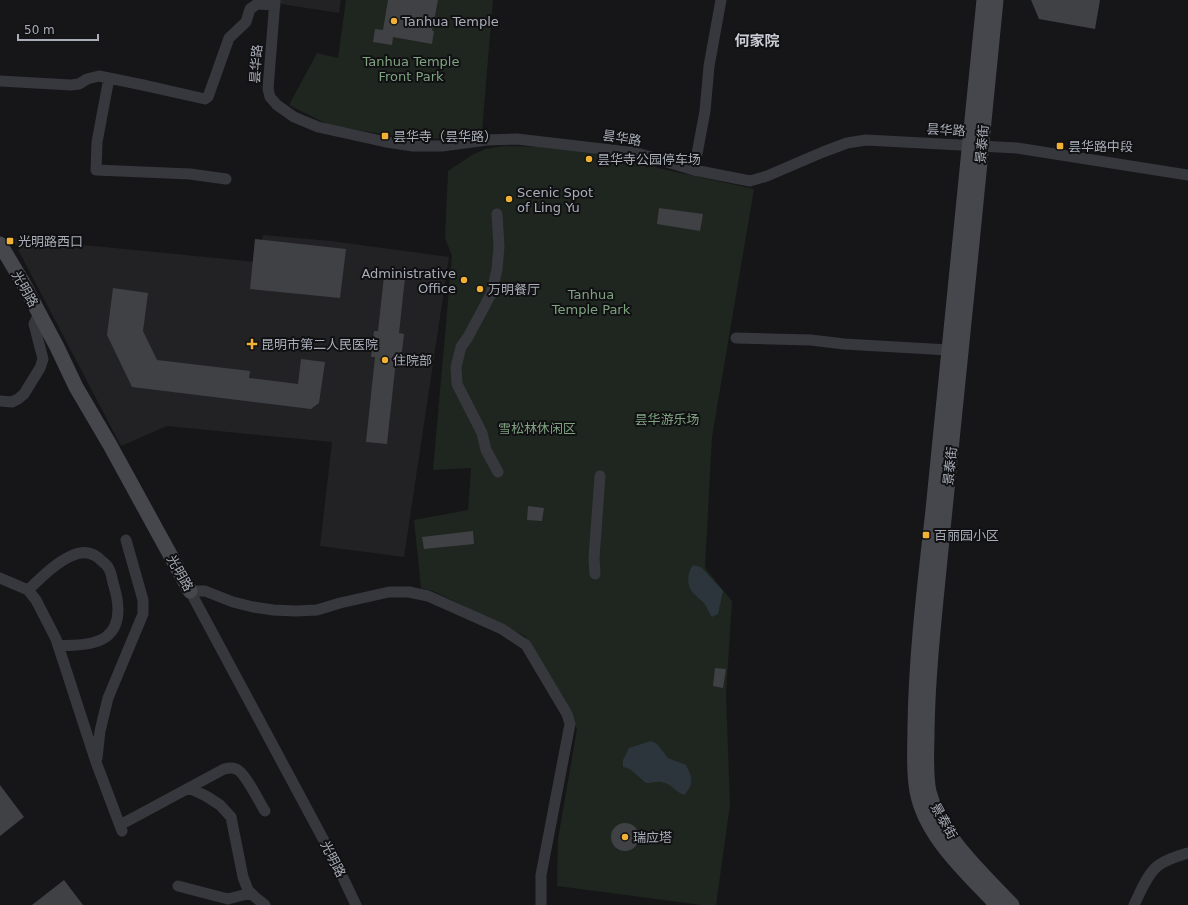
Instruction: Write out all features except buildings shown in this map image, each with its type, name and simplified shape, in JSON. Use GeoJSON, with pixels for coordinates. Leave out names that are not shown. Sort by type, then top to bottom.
{"type":"FeatureCollection","features":[{"type":"Feature","properties":{"kind":"street"},"geometry":{"type":"LineString","coordinates":[[694,170],[706,111],[709,66],[721,0]]}},
{"type":"Feature","properties":{"kind":"street","name":"景泰街"},"geometry":{"type":"LineString","coordinates":[[984,0],[975,146],[927,700],[927,762],[929,790],[935,811],[947,831],[964,853],[1012,905]]}},
{"type":"Feature","properties":{"kind":"street","name":"景泰街"},"geometry":{"type":"LineString","coordinates":[[996,0],[975,146],[949,350],[915,699],[915,762],[917,792],[925,816],[955,861],[998,905]]}},
{"type":"Feature","properties":{"kind":"street"},"geometry":{"type":"LineString","coordinates":[[0,81],[71,85],[79,84],[87,79],[99,76],[205,100],[208,97],[229,38],[246,22],[250,9],[257,4],[275,2]]}},
{"type":"Feature","properties":{"kind":"street","name":"昙华路"},"geometry":{"type":"LineString","coordinates":[[275,2],[268,89],[270,98],[294,117],[318,127],[386,142],[413,146],[442,146],[517,138],[637,153],[694,170],[750,181],[763,178],[823,152],[847,144],[866,140],[1018,148],[1188,175]]}},
{"type":"Feature","properties":{"kind":"street"},"geometry":{"type":"LineString","coordinates":[[109,78],[97,142],[96,170],[190,174],[226,179]]}},
{"type":"Feature","properties":{"kind":"street"},"geometry":{"type":"LineString","coordinates":[[496,214],[499,246],[497,270],[491,294],[461,347],[456,367],[457,384],[482,433],[486,450],[498,472]]}},
{"type":"Feature","properties":{"kind":"street","name":"光明路"},"geometry":{"type":"LineString","coordinates":[[0,244],[57,347],[76,387],[110,445],[190,591],[336,863],[356,905]]}},
{"type":"Feature","properties":{"kind":"street"},"geometry":{"type":"LineString","coordinates":[[0,401],[12,402],[18,399],[26,390],[40,368],[43,359],[34,324],[39,314]]}},
{"type":"Feature","properties":{"kind":"street"},"geometry":{"type":"LineString","coordinates":[[736,338],[811,340],[844,344],[949,350]]}},
{"type":"Feature","properties":{"kind":"street"},"geometry":{"type":"LineString","coordinates":[[595,574],[594,558],[600,476]]}},
{"type":"Feature","properties":{"kind":"street"},"geometry":{"type":"LineString","coordinates":[[96,762],[100,731],[108,698],[143,614],[143,600],[126,540]]}},
{"type":"Feature","properties":{"kind":"street"},"geometry":{"type":"LineString","coordinates":[[28,590],[57,564],[71,555],[87,552],[93,553],[98,556],[109,568],[118,602],[118,618],[114,627],[106,636],[96,642],[58,646]]}},
{"type":"Feature","properties":{"kind":"street"},"geometry":{"type":"LineString","coordinates":[[0,578],[28,590],[36,600],[56,639],[96,762],[121,828],[189,788],[224,769],[231,768],[238,769],[243,774],[265,811]]}},
{"type":"Feature","properties":{"kind":"street"},"geometry":{"type":"LineString","coordinates":[[190,591],[205,591],[252,607],[296,611],[317,610],[340,603],[389,592],[409,592],[428,596],[502,628],[526,645],[567,714],[570,724],[541,875],[541,905]]}},
{"type":"Feature","properties":{"kind":"street"},"geometry":{"type":"LineString","coordinates":[[189,788],[220,805],[231,817],[243,877],[248,890],[265,905]]}},
{"type":"Feature","properties":{"kind":"street"},"geometry":{"type":"LineString","coordinates":[[1134,905],[1145,882],[1158,865],[1188,853]]}},
{"type":"Feature","properties":{"kind":"street"},"geometry":{"type":"LineString","coordinates":[[178,886],[228,899],[251,893]]}},
{"type":"Feature","properties":{"kind":"shaded area"},"geometry":{"type":"Polygon","coordinates":[[[275,0],[341,0],[339,13],[275,3],[275,0]]]}},
{"type":"Feature","properties":{"kind":"shaded area","name":"昆明市第二人民医院"},"geometry":{"type":"Polygon","coordinates":[[[263,235],[331,241],[449,257],[404,557],[320,546],[332,442],[167,426],[121,446],[12,238],[257,262],[263,235]]]}},
{"type":"Feature","properties":{"kind":"shaded area"},"geometry":{"type":"Polygon","coordinates":[[[693,565],[701,567],[723,591],[718,614],[712,617],[704,603],[691,591],[688,580],[693,565]]]}},
{"type":"Feature","properties":{"kind":"shaded area"},"geometry":{"type":"Polygon","coordinates":[[[651,741],[657,744],[668,758],[686,765],[690,773],[691,784],[684,795],[663,782],[646,783],[630,769],[623,767],[623,760],[629,748],[651,741]]]}},
{"type":"Feature","properties":{"kind":"green space","name":"Tanhua Temple Front Park"},"geometry":{"type":"Polygon","coordinates":[[[346,0],[493,0],[482,131],[442,139],[395,136],[331,126],[289,105],[317,53],[338,58],[346,0]]]}},
{"type":"Feature","properties":{"kind":"green space","name":"Tanhua Temple Park"},"geometry":{"type":"Polygon","coordinates":[[[504,146],[541,147],[640,159],[658,168],[754,189],[712,437],[705,568],[732,601],[726,694],[730,805],[716,905],[702,905],[557,886],[558,839],[577,729],[525,636],[433,591],[421,588],[414,520],[468,510],[471,468],[433,470],[452,256],[445,238],[448,171],[472,155],[485,149],[504,146]]]}},
{"type":"Feature","properties":{"kind":"place","name":"Tanhua Temple"},"geometry":{"type":"Point","coordinates":[394,21]}},
{"type":"Feature","properties":{"kind":"place","name":"昙华寺（昙华路）"},"geometry":{"type":"Point","coordinates":[385,136]}},
{"type":"Feature","properties":{"kind":"place","name":"昙华路中段"},"geometry":{"type":"Point","coordinates":[1060,146]}},
{"type":"Feature","properties":{"kind":"place","name":"昙华寺公园停车场"},"geometry":{"type":"Point","coordinates":[589,159]}},
{"type":"Feature","properties":{"kind":"place","name":"Scenic Spot of Ling Yu"},"geometry":{"type":"Point","coordinates":[509,199]}},
{"type":"Feature","properties":{"kind":"place","name":"光明路西口"},"geometry":{"type":"Point","coordinates":[10,241]}},
{"type":"Feature","properties":{"kind":"place","name":"Administrative Office"},"geometry":{"type":"Point","coordinates":[464,280]}},
{"type":"Feature","properties":{"kind":"place","name":"万明餐厅"},"geometry":{"type":"Point","coordinates":[480,289]}},
{"type":"Feature","properties":{"kind":"place","name":"昆明市第二人民医院"},"geometry":{"type":"Point","coordinates":[252,344]}},
{"type":"Feature","properties":{"kind":"place","name":"住院部"},"geometry":{"type":"Point","coordinates":[385,360]}},
{"type":"Feature","properties":{"kind":"place","name":"百丽园小区"},"geometry":{"type":"Point","coordinates":[926,535]}},
{"type":"Feature","properties":{"kind":"place","name":"瑞应塔"},"geometry":{"type":"Point","coordinates":[625,837]}},
{"type":"Feature","properties":{"kind":"district","name":"何家院"},"geometry":{"type":"Point","coordinates":[757,41]}},
{"type":"Feature","properties":{"kind":"park label","name":"昙华游乐场"},"geometry":{"type":"Point","coordinates":[667,419]}},
{"type":"Feature","properties":{"kind":"park label","name":"雪松林休闲区"},"geometry":{"type":"Point","coordinates":[537,428]}}]}
